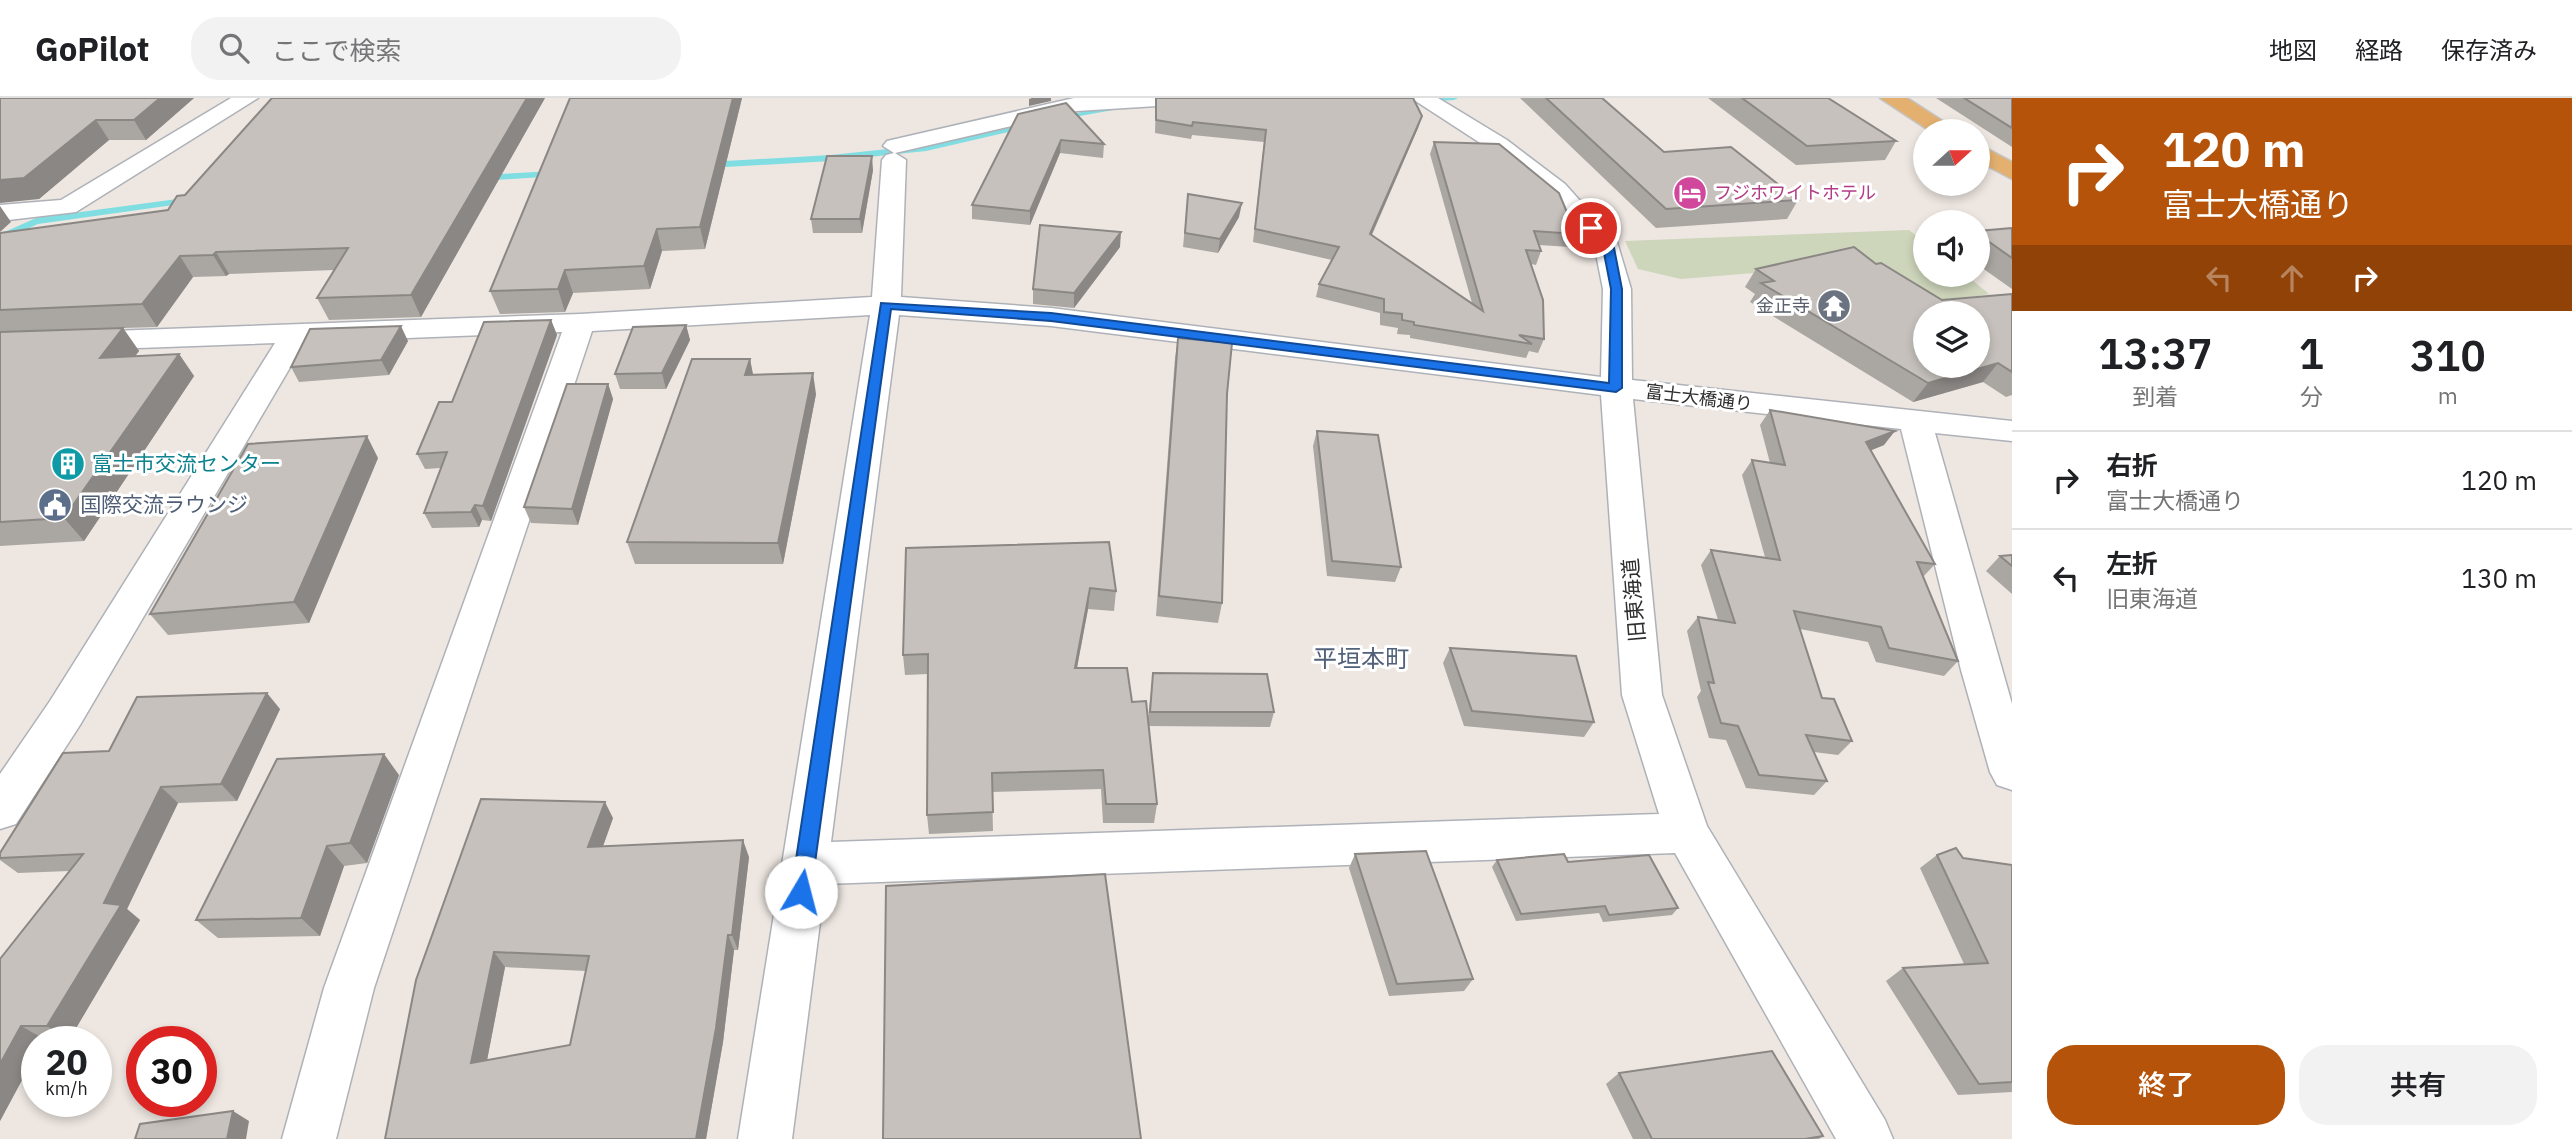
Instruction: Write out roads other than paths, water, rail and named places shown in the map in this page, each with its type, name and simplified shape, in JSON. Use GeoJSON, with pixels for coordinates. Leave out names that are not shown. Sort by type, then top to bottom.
{"type":"FeatureCollection","features":[{"type":"Feature","properties":{"kind":"main road"},"geometry":{"type":"LineString","coordinates":[[1891,98],[1926,119]]}},
{"type":"Feature","properties":{"kind":"main road"},"geometry":{"type":"LineString","coordinates":[[1990,158],[2012,172]]}},
{"type":"Feature","properties":{"kind":"street"},"geometry":{"type":"LineString","coordinates":[[0,213],[67,207],[247,98]]}},
{"type":"Feature","properties":{"kind":"street"},"geometry":{"type":"LineString","coordinates":[[765,1139],[886,305],[894,153],[1077,104],[1173,98]]}},
{"type":"Feature","properties":{"kind":"street","name":"旧東海道"},"geometry":{"type":"LineString","coordinates":[[1429,103],[1499,145],[1556,189],[1608,248],[1617,289],[1616,388],[1642,695],[1688,833],[1866,1139]]}},
{"type":"Feature","properties":{"kind":"street","name":"富士大橋通り"},"geometry":{"type":"LineString","coordinates":[[0,344],[297,331],[580,323],[886,305],[1051,317],[1616,388],[1916,423],[2012,431]]}},
{"type":"Feature","properties":{"kind":"street"},"geometry":{"type":"LineString","coordinates":[[309,1139],[349,988],[580,323]]}},
{"type":"Feature","properties":{"kind":"street"},"geometry":{"type":"LineString","coordinates":[[0,810],[65,713],[297,331]]}},
{"type":"Feature","properties":{"kind":"street"},"geometry":{"type":"LineString","coordinates":[[1916,423],[1996,668],[2012,772]]}},
{"type":"Feature","properties":{"kind":"street"},"geometry":{"type":"LineString","coordinates":[[805,864],[1688,833]]}},
{"type":"Feature","properties":{"kind":"waterway"},"geometry":{"type":"LineString","coordinates":[[1420,100],[1454,98]]}},
{"type":"Feature","properties":{"kind":"waterway"},"geometry":{"type":"LineString","coordinates":[[1057,118],[1116,107]]}},
{"type":"Feature","properties":{"kind":"waterway"},"geometry":{"type":"LineString","coordinates":[[708,165],[831,158],[926,148],[1027,125]]}},
{"type":"Feature","properties":{"kind":"waterway"},"geometry":{"type":"LineString","coordinates":[[481,178],[555,174]]}},
{"type":"Feature","properties":{"kind":"waterway"},"geometry":{"type":"LineString","coordinates":[[0,238],[36,221],[192,200]]}},
{"type":"Feature","properties":{"kind":"place","name":"フジホワイトホテル"},"geometry":{"type":"Point","coordinates":[1690,193]}},
{"type":"Feature","properties":{"kind":"place","name":"金正寺"},"geometry":{"type":"Point","coordinates":[1834,306]}},
{"type":"Feature","properties":{"kind":"place","name":"富士市交流センター"},"geometry":{"type":"Point","coordinates":[68,464]}},
{"type":"Feature","properties":{"kind":"place","name":"国際交流ラウンジ"},"geometry":{"type":"Point","coordinates":[55,505]}},
{"type":"Feature","properties":{"kind":"district","name":"平垣本町"},"geometry":{"type":"Point","coordinates":[1361,659]}}]}
